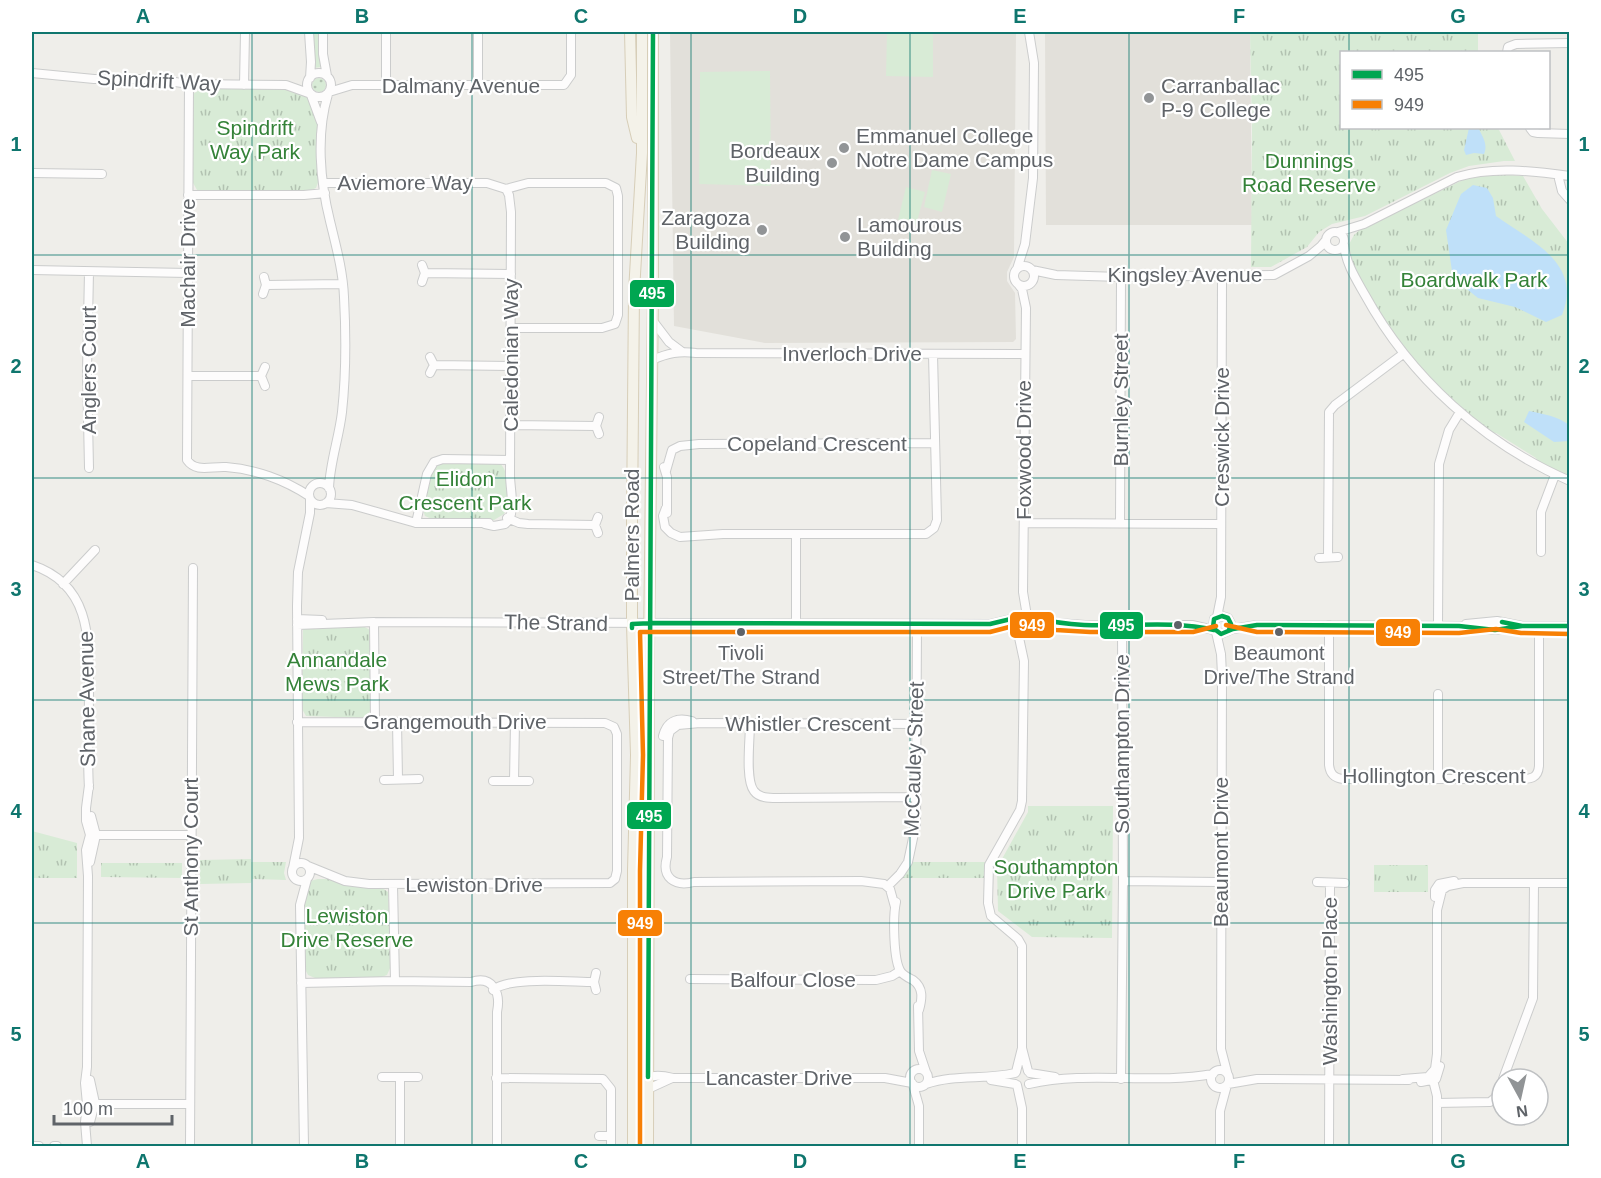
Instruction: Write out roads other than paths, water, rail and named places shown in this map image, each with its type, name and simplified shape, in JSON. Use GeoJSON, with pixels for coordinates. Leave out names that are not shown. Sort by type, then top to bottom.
{"type":"FeatureCollection","features":[{"type":"Feature","properties":{"kind":"main road"},"geometry":{"type":"LineString","coordinates":[[630,32],[632,117],[642,153]]}},
{"type":"Feature","properties":{"kind":"main road","name":"Palmers Road"},"geometry":{"type":"LineString","coordinates":[[633,1146],[633,871],[636,755],[632,624],[634,292],[642,153],[642,32]]}},
{"type":"Feature","properties":{"kind":"main road","name":"Palmers Road"},"geometry":{"type":"LineString","coordinates":[[648,1146],[653,32]]}},
{"type":"Feature","properties":{"kind":"street"},"geometry":{"type":"LineString","coordinates":[[244,85],[245,32]]}},
{"type":"Feature","properties":{"kind":"street"},"geometry":{"type":"LineString","coordinates":[[309,32],[311,62],[308,88],[322,125]]}},
{"type":"Feature","properties":{"kind":"street"},"geometry":{"type":"LineString","coordinates":[[308,530],[331,496],[331,462],[338,434],[343,392],[343,284],[323,183],[322,125],[331,87],[323,54],[323,32]]}},
{"type":"Feature","properties":{"kind":"street"},"geometry":{"type":"LineString","coordinates":[[386,32],[386,86]]}},
{"type":"Feature","properties":{"kind":"street"},"geometry":{"type":"LineString","coordinates":[[478,32],[478,86]]}},
{"type":"Feature","properties":{"kind":"street","name":"Dalmany Avenue"},"geometry":{"type":"LineString","coordinates":[[328,78],[352,85],[564,85],[571,72],[571,32]]}},
{"type":"Feature","properties":{"kind":"street","name":"Foxwood Drive"},"geometry":{"type":"LineString","coordinates":[[1026,308],[1022,290],[1015,277],[1024,244],[1033,167],[1034,63],[1029,32]]}},
{"type":"Feature","properties":{"kind":"street"},"geometry":{"type":"LineString","coordinates":[[1507,51],[1508,47],[1516,44],[1569,43]]}},
{"type":"Feature","properties":{"kind":"street","name":"Spindrift Way"},"geometry":{"type":"LineString","coordinates":[[32,73],[94,79],[154,79],[189,84],[286,85],[309,79]]}},
{"type":"Feature","properties":{"kind":"street"},"geometry":{"type":"LineString","coordinates":[[309,79],[317,74],[328,78]]}},
{"type":"Feature","properties":{"kind":"street","name":"Machair Drive"},"geometry":{"type":"LineString","coordinates":[[189,84],[186,457],[198,468],[217,467],[250,471],[292,484],[314,485]]}},
{"type":"Feature","properties":{"kind":"street","name":"Spindrift Way"},"geometry":{"type":"LineString","coordinates":[[286,85],[311,94]]}},
{"type":"Feature","properties":{"kind":"street","name":"Dalmany Avenue"},"geometry":{"type":"LineString","coordinates":[[329,93],[352,85]]}},
{"type":"Feature","properties":{"kind":"street"},"geometry":{"type":"LineString","coordinates":[[311,94],[319,98],[329,93]]}},
{"type":"Feature","properties":{"kind":"street"},"geometry":{"type":"LineString","coordinates":[[1531,129],[1538,133],[1569,134]]}},
{"type":"Feature","properties":{"kind":"street"},"geometry":{"type":"LineString","coordinates":[[1347,262],[1328,248],[1326,240],[1330,233],[1364,224],[1457,177],[1501,170],[1556,177],[1569,176]]}},
{"type":"Feature","properties":{"kind":"street"},"geometry":{"type":"LineString","coordinates":[[32,173],[102,174]]}},
{"type":"Feature","properties":{"kind":"street"},"geometry":{"type":"LineString","coordinates":[[1556,177],[1569,182]]}},
{"type":"Feature","properties":{"kind":"street"},"geometry":{"type":"LineString","coordinates":[[1556,177],[1569,200]]}},
{"type":"Feature","properties":{"kind":"street","name":"Aviemore Way"},"geometry":{"type":"LineString","coordinates":[[323,183],[487,183],[508,188],[528,183],[606,183],[616,188],[618,196],[618,315],[615,324],[602,328],[511,328]]}},
{"type":"Feature","properties":{"kind":"street","name":"Caledonian Way"},"geometry":{"type":"LineString","coordinates":[[508,188],[513,197],[511,212],[510,425],[512,511],[508,518]]}},
{"type":"Feature","properties":{"kind":"street"},"geometry":{"type":"LineString","coordinates":[[188,195],[325,193]]}},
{"type":"Feature","properties":{"kind":"street"},"geometry":{"type":"LineString","coordinates":[[1334,251],[1340,249],[1364,224]]}},
{"type":"Feature","properties":{"kind":"street"},"geometry":{"type":"LineString","coordinates":[[1338,232],[1344,237],[1347,262],[1376,314],[1403,354],[1431,385],[1460,412],[1501,443],[1569,481]]}},
{"type":"Feature","properties":{"kind":"street","name":"Kingsley Avenue"},"geometry":{"type":"LineString","coordinates":[[1032,269],[1056,275],[1121,277],[1274,275],[1309,256],[1326,240]]}},
{"type":"Feature","properties":{"kind":"street","name":"Foxwood Drive"},"geometry":{"type":"LineString","coordinates":[[1024,244],[1034,275],[1026,308],[1024,354],[1023,592],[1028,616]]}},
{"type":"Feature","properties":{"kind":"street","name":"Kingsley Avenue"},"geometry":{"type":"LineString","coordinates":[[1309,256],[1334,251]]}},
{"type":"Feature","properties":{"kind":"street"},"geometry":{"type":"LineString","coordinates":[[1017,269],[1024,266],[1032,269]]}},
{"type":"Feature","properties":{"kind":"street"},"geometry":{"type":"LineString","coordinates":[[32,270],[188,273]]}},
{"type":"Feature","properties":{"kind":"street","name":"Anglers Court"},"geometry":{"type":"LineString","coordinates":[[89,272],[87,371],[89,468]]}},
{"type":"Feature","properties":{"kind":"street"},"geometry":{"type":"LineString","coordinates":[[423,273],[511,274]]}},
{"type":"Feature","properties":{"kind":"street","name":"Kingsley Avenue"},"geometry":{"type":"LineString","coordinates":[[1032,282],[1056,275]]}},
{"type":"Feature","properties":{"kind":"street","name":"Burnley Street"},"geometry":{"type":"LineString","coordinates":[[1120,524],[1121,277]]}},
{"type":"Feature","properties":{"kind":"street","name":"Creswick Drive"},"geometry":{"type":"LineString","coordinates":[[1222,277],[1221,597],[1227,618]]}},
{"type":"Feature","properties":{"kind":"street"},"geometry":{"type":"LineString","coordinates":[[1018,284],[1025,286],[1032,282]]}},
{"type":"Feature","properties":{"kind":"street"},"geometry":{"type":"LineString","coordinates":[[264,285],[343,284]]}},
{"type":"Feature","properties":{"kind":"street"},"geometry":{"type":"LineString","coordinates":[[653,321],[669,342],[681,351]]}},
{"type":"Feature","properties":{"kind":"street","name":"Inverloch Drive"},"geometry":{"type":"LineString","coordinates":[[652,360],[664,354],[681,351],[696,353],[1024,354]]}},
{"type":"Feature","properties":{"kind":"street"},"geometry":{"type":"LineString","coordinates":[[933,354],[934,443]]}},
{"type":"Feature","properties":{"kind":"street"},"geometry":{"type":"LineString","coordinates":[[1329,557],[1329,412],[1335,405],[1403,354]]}},
{"type":"Feature","properties":{"kind":"street"},"geometry":{"type":"LineString","coordinates":[[431,365],[511,366]]}},
{"type":"Feature","properties":{"kind":"street"},"geometry":{"type":"LineString","coordinates":[[188,375],[263,371],[265,386]]}},
{"type":"Feature","properties":{"kind":"street"},"geometry":{"type":"LineString","coordinates":[[1437,625],[1439,464],[1449,430],[1460,412]]}},
{"type":"Feature","properties":{"kind":"street"},"geometry":{"type":"LineString","coordinates":[[510,425],[598,426]]}},
{"type":"Feature","properties":{"kind":"street","name":"Copeland Crescent"},"geometry":{"type":"LineString","coordinates":[[934,443],[936,525],[922,535],[695,534],[675,530],[670,524],[666,508],[666,471],[672,450],[680,446],[934,443]]}},
{"type":"Feature","properties":{"kind":"street"},"geometry":{"type":"LineString","coordinates":[[416,523],[427,474],[434,462],[443,459],[510,460]]}},
{"type":"Feature","properties":{"kind":"street"},"geometry":{"type":"LineString","coordinates":[[304,1146],[300,905],[293,872],[299,838],[298,572],[308,530],[310,490],[331,462]]}},
{"type":"Feature","properties":{"kind":"street"},"geometry":{"type":"LineString","coordinates":[[1541,552],[1541,512],[1555,475]]}},
{"type":"Feature","properties":{"kind":"street","name":"Machair Drive"},"geometry":{"type":"LineString","coordinates":[[292,484],[310,498]]}},
{"type":"Feature","properties":{"kind":"street"},"geometry":{"type":"LineString","coordinates":[[314,485],[324,484],[352,505]]}},
{"type":"Feature","properties":{"kind":"street"},"geometry":{"type":"LineString","coordinates":[[310,498],[315,504],[352,505],[416,523],[505,525],[508,518],[528,524],[597,525]]}},
{"type":"Feature","properties":{"kind":"street"},"geometry":{"type":"LineString","coordinates":[[1024,523],[1221,524]]}},
{"type":"Feature","properties":{"kind":"street"},"geometry":{"type":"LineString","coordinates":[[796,534],[796,624]]}},
{"type":"Feature","properties":{"kind":"street"},"geometry":{"type":"LineString","coordinates":[[63,584],[95,550]]}},
{"type":"Feature","properties":{"kind":"street","name":"Shane Avenue"},"geometry":{"type":"LineString","coordinates":[[32,565],[47,572],[63,584],[78,604],[88,634],[89,785],[86,815],[93,835],[86,850],[88,876],[85,1083],[91,1103],[190,1104]]}},
{"type":"Feature","properties":{"kind":"street","name":"St Anthony Court"},"geometry":{"type":"LineString","coordinates":[[190,1146],[193,568]]}},
{"type":"Feature","properties":{"kind":"street","name":"Foxwood Drive"},"geometry":{"type":"LineString","coordinates":[[1016,618],[1023,592]]}},
{"type":"Feature","properties":{"kind":"street","name":"Creswick Drive"},"geometry":{"type":"LineString","coordinates":[[1215,618],[1221,597]]}},
{"type":"Feature","properties":{"kind":"street"},"geometry":{"type":"LineString","coordinates":[[1024,661],[1013,625],[1016,618],[1022,615],[1057,623],[1192,625],[1221,634],[1257,625],[1437,625],[1495,630],[1522,626],[1569,626]]}},
{"type":"Feature","properties":{"kind":"street"},"geometry":{"type":"LineString","coordinates":[[1192,625],[1222,615],[1257,625]]}},
{"type":"Feature","properties":{"kind":"street"},"geometry":{"type":"LineString","coordinates":[[1022,1108],[1031,1078],[1022,1048],[1022,946],[1018,939],[992,916],[988,903],[989,865],[1020,810],[1022,801],[1024,661],[1032,622],[1028,616]]}},
{"type":"Feature","properties":{"kind":"street","name":"The Strand"},"geometry":{"type":"LineString","coordinates":[[297,622],[325,620],[337,623],[990,624],[1016,618]]}},
{"type":"Feature","properties":{"kind":"street"},"geometry":{"type":"LineString","coordinates":[[1215,618],[1212,624],[1215,631]]}},
{"type":"Feature","properties":{"kind":"street"},"geometry":{"type":"LineString","coordinates":[[1227,618],[1231,624],[1228,631]]}},
{"type":"Feature","properties":{"kind":"street"},"geometry":{"type":"LineString","coordinates":[[374,622],[375,723]]}},
{"type":"Feature","properties":{"kind":"street"},"geometry":{"type":"LineString","coordinates":[[1017,633],[1023,635],[1057,623]]}},
{"type":"Feature","properties":{"kind":"street","name":"McCauley Street"},"geometry":{"type":"LineString","coordinates":[[890,885],[906,867],[916,824],[917,624]]}},
{"type":"Feature","properties":{"kind":"street","name":"The Strand"},"geometry":{"type":"LineString","coordinates":[[990,624],[1017,633]]}},
{"type":"Feature","properties":{"kind":"street","name":"Southampton Drive"},"geometry":{"type":"LineString","coordinates":[[1121,1078],[1122,625]]}},
{"type":"Feature","properties":{"kind":"street","name":"Hollington Crescent"},"geometry":{"type":"LineString","coordinates":[[1329,625],[1329,765],[1332,774],[1339,779],[1533,778],[1539,766],[1539,626]]}},
{"type":"Feature","properties":{"kind":"street","name":"Beaumont Drive"},"geometry":{"type":"LineString","coordinates":[[1215,631],[1221,654],[1221,1049]]}},
{"type":"Feature","properties":{"kind":"street","name":"Beaumont Drive"},"geometry":{"type":"LineString","coordinates":[[1221,654],[1228,631]]}},
{"type":"Feature","properties":{"kind":"street"},"geometry":{"type":"LineString","coordinates":[[1438,694],[1438,779]]}},
{"type":"Feature","properties":{"kind":"street","name":"Whistler Crescent"},"geometry":{"type":"LineString","coordinates":[[890,885],[881,879],[694,882],[672,875],[666,857],[666,757],[663,736],[668,724],[680,719],[700,723],[917,724]]}},
{"type":"Feature","properties":{"kind":"street","name":"Grangemouth Drive"},"geometry":{"type":"LineString","coordinates":[[297,722],[515,722],[612,725],[617,732],[617,871],[613,881]]}},
{"type":"Feature","properties":{"kind":"street"},"geometry":{"type":"LineString","coordinates":[[397,722],[398,779]]}},
{"type":"Feature","properties":{"kind":"street"},"geometry":{"type":"LineString","coordinates":[[514,781],[515,722]]}},
{"type":"Feature","properties":{"kind":"street"},"geometry":{"type":"LineString","coordinates":[[750,724],[747,788],[753,798],[763,801],[777,798],[916,797]]}},
{"type":"Feature","properties":{"kind":"street"},"geometry":{"type":"LineString","coordinates":[[384,780],[419,779]]}},
{"type":"Feature","properties":{"kind":"street"},"geometry":{"type":"LineString","coordinates":[[493,781],[529,781]]}},
{"type":"Feature","properties":{"kind":"street"},"geometry":{"type":"LineString","coordinates":[[93,835],[190,835]]}},
{"type":"Feature","properties":{"kind":"street"},"geometry":{"type":"LineString","coordinates":[[299,838],[310,871],[300,905]]}},
{"type":"Feature","properties":{"kind":"street"},"geometry":{"type":"LineString","coordinates":[[293,872],[300,863],[308,865]]}},
{"type":"Feature","properties":{"kind":"street","name":"Lewiston Drive"},"geometry":{"type":"LineString","coordinates":[[308,865],[334,877],[362,884],[600,885],[613,881]]}},
{"type":"Feature","properties":{"kind":"street"},"geometry":{"type":"LineString","coordinates":[[293,872],[300,880],[308,878]]}},
{"type":"Feature","properties":{"kind":"street","name":"Lewiston Drive"},"geometry":{"type":"LineString","coordinates":[[308,878],[334,877]]}},
{"type":"Feature","properties":{"kind":"street"},"geometry":{"type":"LineString","coordinates":[[1123,881],[1220,882]]}},
{"type":"Feature","properties":{"kind":"street","name":"Washington Place"},"geometry":{"type":"LineString","coordinates":[[1317,882],[1345,883]]}},
{"type":"Feature","properties":{"kind":"street","name":"Washington Place"},"geometry":{"type":"LineString","coordinates":[[1329,1146],[1330,883]]}},
{"type":"Feature","properties":{"kind":"street"},"geometry":{"type":"LineString","coordinates":[[1437,1146],[1437,1103],[1432,1078],[1437,1054],[1437,910],[1442,890],[1448,886],[1463,883],[1569,884]]}},
{"type":"Feature","properties":{"kind":"street"},"geometry":{"type":"LineString","coordinates":[[1508,1067],[1533,998],[1534,883]]}},
{"type":"Feature","properties":{"kind":"street"},"geometry":{"type":"LineString","coordinates":[[393,885],[395,981]]}},
{"type":"Feature","properties":{"kind":"street"},"geometry":{"type":"LineString","coordinates":[[890,885],[897,894],[895,947],[898,972],[920,988],[921,996],[919,1051],[912,1079],[919,1106],[919,1146]]}},
{"type":"Feature","properties":{"kind":"street","name":"Balfour Close"},"geometry":{"type":"LineString","coordinates":[[690,979],[876,980],[898,972]]}},
{"type":"Feature","properties":{"kind":"street"},"geometry":{"type":"LineString","coordinates":[[301,983],[471,982],[494,989],[498,999],[497,1146]]}},
{"type":"Feature","properties":{"kind":"street"},"geometry":{"type":"LineString","coordinates":[[494,989],[515,982],[595,982]]}},
{"type":"Feature","properties":{"kind":"street"},"geometry":{"type":"LineString","coordinates":[[1022,1048],[1013,1078],[1022,1108],[1022,1146]]}},
{"type":"Feature","properties":{"kind":"street"},"geometry":{"type":"LineString","coordinates":[[1220,1111],[1229,1078],[1221,1049]]}},
{"type":"Feature","properties":{"kind":"street"},"geometry":{"type":"LineString","coordinates":[[1220,1146],[1220,1111],[1212,1080],[1221,1049]]}},
{"type":"Feature","properties":{"kind":"street"},"geometry":{"type":"LineString","coordinates":[[919,1051],[926,1073],[926,1084],[919,1106]]}},
{"type":"Feature","properties":{"kind":"street"},"geometry":{"type":"LineString","coordinates":[[912,1079],[918,1069],[948,1078]]}},
{"type":"Feature","properties":{"kind":"street"},"geometry":{"type":"LineString","coordinates":[[985,1078],[1022,1069],[1059,1078],[1184,1079],[1221,1088],[1228,1084],[1257,1079],[1432,1078]]}},
{"type":"Feature","properties":{"kind":"street"},"geometry":{"type":"LineString","coordinates":[[1184,1079],[1213,1074],[1219,1070],[1257,1079]]}},
{"type":"Feature","properties":{"kind":"street","name":"Lancaster Drive"},"geometry":{"type":"LineString","coordinates":[[648,1077],[658,1075],[673,1078],[912,1079]]}},
{"type":"Feature","properties":{"kind":"street"},"geometry":{"type":"LineString","coordinates":[[382,1077],[418,1077]]}},
{"type":"Feature","properties":{"kind":"street"},"geometry":{"type":"LineString","coordinates":[[400,1077],[400,1146]]}},
{"type":"Feature","properties":{"kind":"street"},"geometry":{"type":"LineString","coordinates":[[633,1097],[642,1081],[648,1077]]}},
{"type":"Feature","properties":{"kind":"street"},"geometry":{"type":"LineString","coordinates":[[496,1078],[603,1080],[611,1089],[611,1146]]}},
{"type":"Feature","properties":{"kind":"street","name":"Lancaster Drive"},"geometry":{"type":"LineString","coordinates":[[648,1089],[673,1078]]}},
{"type":"Feature","properties":{"kind":"street"},"geometry":{"type":"LineString","coordinates":[[912,1079],[918,1087],[948,1078],[985,1078],[1023,1087],[1059,1078]]}},
{"type":"Feature","properties":{"kind":"street"},"geometry":{"type":"LineString","coordinates":[[1437,1103],[1490,1102]]}},
{"type":"Feature","properties":{"kind":"street"},"geometry":{"type":"LineString","coordinates":[[599,1136],[611,1136]]}},
{"type":"Feature","properties":{"kind":"street"},"geometry":{"type":"LineString","coordinates":[[32,1146],[39,1146]]}},
{"type":"Feature","properties":{"kind":"water"},"geometry":{"type":"Polygon","coordinates":[[[1469,129],[1479,129],[1485,144],[1484,154],[1466,155],[1464,150],[1469,129]]]}},
{"type":"Feature","properties":{"kind":"water"},"geometry":{"type":"Polygon","coordinates":[[[1473,185],[1487,188],[1493,198],[1496,216],[1538,245],[1560,267],[1567,297],[1562,315],[1546,322],[1515,307],[1478,298],[1453,278],[1446,230],[1461,194],[1473,185]]]}},
{"type":"Feature","properties":{"kind":"water"},"geometry":{"type":"Polygon","coordinates":[[[1529,411],[1555,417],[1569,425],[1569,441],[1554,442],[1524,422],[1529,411]]]}},
{"type":"Feature","properties":{"kind":"place","name":"Carranballac P-9 College"},"geometry":{"type":"Point","coordinates":[1149,98]}},
{"type":"Feature","properties":{"kind":"place","name":"Emmanuel College Notre Dame Campus"},"geometry":{"type":"Point","coordinates":[844,148]}},
{"type":"Feature","properties":{"kind":"place","name":"Bordeaux Building"},"geometry":{"type":"Point","coordinates":[832,163]}},
{"type":"Feature","properties":{"kind":"place","name":"Zaragoza Building"},"geometry":{"type":"Point","coordinates":[762,230]}},
{"type":"Feature","properties":{"kind":"place","name":"Lamourous Building"},"geometry":{"type":"Point","coordinates":[845,237]}},
{"type":"Feature","properties":{"kind":"place","name":"Tivoli Street/The Strand"},"geometry":{"type":"Point","coordinates":[741,632]}},
{"type":"Feature","properties":{"kind":"place","name":"Beaumont Drive/The Strand"},"geometry":{"type":"Point","coordinates":[1279,632]}},
{"type":"Feature","properties":{"kind":"park label","name":"Spindrift Way Park"},"geometry":{"type":"Point","coordinates":[255,140]}},
{"type":"Feature","properties":{"kind":"park label","name":"Dunnings Road Reserve"},"geometry":{"type":"Point","coordinates":[1309,173]}},
{"type":"Feature","properties":{"kind":"park label","name":"Boardwalk Park"},"geometry":{"type":"Point","coordinates":[1474,280]}},
{"type":"Feature","properties":{"kind":"park label","name":"Elidon Crescent Park"},"geometry":{"type":"Point","coordinates":[465,491]}},
{"type":"Feature","properties":{"kind":"park label","name":"Annandale Mews Park"},"geometry":{"type":"Point","coordinates":[337,672]}},
{"type":"Feature","properties":{"kind":"park label","name":"Southampton Drive Park"},"geometry":{"type":"Point","coordinates":[1056,879]}},
{"type":"Feature","properties":{"kind":"park label","name":"Lewiston Drive Reserve"},"geometry":{"type":"Point","coordinates":[347,928]}}]}
